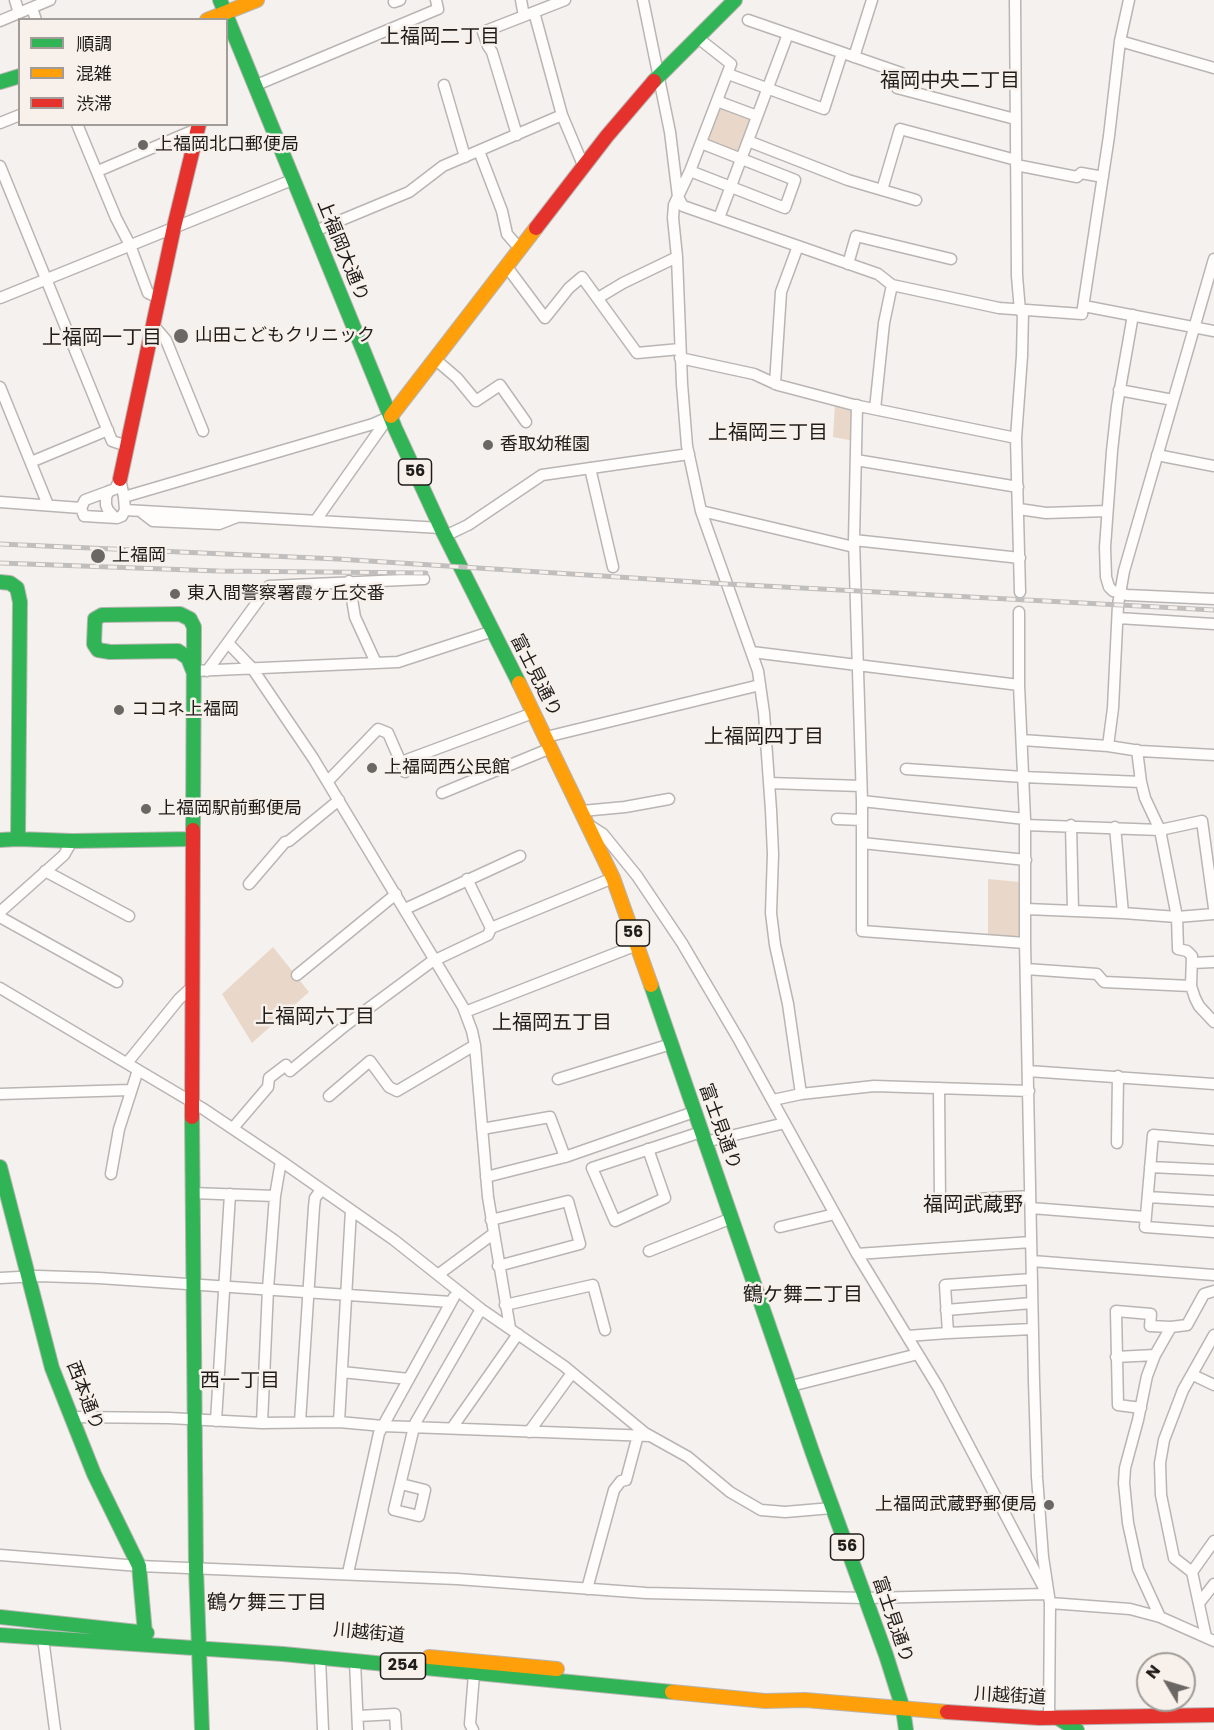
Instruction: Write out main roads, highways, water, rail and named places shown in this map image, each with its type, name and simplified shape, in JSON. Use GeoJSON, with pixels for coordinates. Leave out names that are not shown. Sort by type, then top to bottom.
{"type":"FeatureCollection","features":[{"type":"Feature","properties":{"kind":"main road"},"geometry":{"type":"LineString","coordinates":[[223,11],[257,0]]}},
{"type":"Feature","properties":{"kind":"main road"},"geometry":{"type":"LineString","coordinates":[[391,416],[583,165],[660,74],[735,0]]}},
{"type":"Feature","properties":{"kind":"main road","name":"上福岡大通り"},"geometry":{"type":"LineString","coordinates":[[228,23],[391,416],[461,570]]}},
{"type":"Feature","properties":{"kind":"main road"},"geometry":{"type":"LineString","coordinates":[[0,82],[18,77]]}},
{"type":"Feature","properties":{"kind":"main road"},"geometry":{"type":"LineString","coordinates":[[118,490],[174,227],[199,126]]}},
{"type":"Feature","properties":{"kind":"main road","name":"富士見通り"},"geometry":{"type":"LineString","coordinates":[[461,570],[589,825],[613,878],[903,1709]]}},
{"type":"Feature","properties":{"kind":"main road"},"geometry":{"type":"LineString","coordinates":[[0,582],[10,583],[17,588],[20,602],[18,839]]}},
{"type":"Feature","properties":{"kind":"main road"},"geometry":{"type":"LineString","coordinates":[[200,671],[184,653],[178,651],[110,652],[98,650],[94,644],[95,619],[102,615],[180,614],[190,619],[194,627],[193,636],[200,671],[193,839],[192,1193],[196,1568],[202,1730]]}},
{"type":"Feature","properties":{"kind":"main road"},"geometry":{"type":"LineString","coordinates":[[178,651],[187,646],[193,636]]}},
{"type":"Feature","properties":{"kind":"main road"},"geometry":{"type":"LineString","coordinates":[[0,840],[193,839]]}},
{"type":"Feature","properties":{"kind":"main road","name":"西本通り"},"geometry":{"type":"LineString","coordinates":[[0,1167],[52,1368],[94,1474],[139,1566],[145,1633]]}},
{"type":"Feature","properties":{"kind":"main road","name":"川越街道"},"geometry":{"type":"LineString","coordinates":[[0,1617],[145,1633],[320,1658],[765,1701],[805,1700],[1046,1721],[1214,1715]]}},
{"type":"Feature","properties":{"kind":"main road","name":"川越街道"},"geometry":{"type":"LineString","coordinates":[[0,1635],[199,1642],[663,1679],[766,1691],[805,1700]]}},
{"type":"Feature","properties":{"kind":"main road","name":"56"},"geometry":{"type":"LineString","coordinates":[[903,1709],[906,1730]]}},
{"type":"Feature","properties":{"kind":"main road"},"geometry":{"type":"LineString","coordinates":[[1046,1721],[1077,1730]]}},
{"type":"Feature","properties":{"kind":"railway"},"geometry":{"type":"LineString","coordinates":[[0,544],[338,559],[727,584],[1214,610]]}},
{"type":"Feature","properties":{"kind":"railway"},"geometry":{"type":"LineString","coordinates":[[0,563],[218,571],[426,573]]}},
{"type":"Feature","properties":{"kind":"place","name":"上福岡北口郵便局"},"geometry":{"type":"Point","coordinates":[143,145]}},
{"type":"Feature","properties":{"kind":"place","name":"山田こどもクリニック"},"geometry":{"type":"Point","coordinates":[181,336]}},
{"type":"Feature","properties":{"kind":"place","name":"香取幼稚園"},"geometry":{"type":"Point","coordinates":[488,445]}},
{"type":"Feature","properties":{"kind":"place","name":"上福岡"},"geometry":{"type":"Point","coordinates":[98,556]}},
{"type":"Feature","properties":{"kind":"place","name":"東入間警察署霞ヶ丘交番"},"geometry":{"type":"Point","coordinates":[175,594]}},
{"type":"Feature","properties":{"kind":"place","name":"ココネ上福岡"},"geometry":{"type":"Point","coordinates":[119,710]}},
{"type":"Feature","properties":{"kind":"place","name":"上福岡西公民館"},"geometry":{"type":"Point","coordinates":[372,768]}},
{"type":"Feature","properties":{"kind":"place","name":"上福岡駅前郵便局"},"geometry":{"type":"Point","coordinates":[146,809]}},
{"type":"Feature","properties":{"kind":"place","name":"上福岡武蔵野郵便局"},"geometry":{"type":"Point","coordinates":[1049,1505]}},
{"type":"Feature","properties":{"kind":"district","name":"上福岡二丁目"},"geometry":{"type":"Point","coordinates":[440,38]}},
{"type":"Feature","properties":{"kind":"district","name":"福岡中央二丁目"},"geometry":{"type":"Point","coordinates":[950,82]}},
{"type":"Feature","properties":{"kind":"district","name":"上福岡一丁目"},"geometry":{"type":"Point","coordinates":[102,339]}},
{"type":"Feature","properties":{"kind":"district","name":"上福岡三丁目"},"geometry":{"type":"Point","coordinates":[768,434]}},
{"type":"Feature","properties":{"kind":"district","name":"上福岡四丁目"},"geometry":{"type":"Point","coordinates":[764,738]}},
{"type":"Feature","properties":{"kind":"district","name":"上福岡六丁目"},"geometry":{"type":"Point","coordinates":[315,1018]}},
{"type":"Feature","properties":{"kind":"district","name":"上福岡五丁目"},"geometry":{"type":"Point","coordinates":[552,1024]}},
{"type":"Feature","properties":{"kind":"district","name":"福岡武蔵野"},"geometry":{"type":"Point","coordinates":[973,1206]}},
{"type":"Feature","properties":{"kind":"district","name":"鶴ケ舞二丁目"},"geometry":{"type":"Point","coordinates":[803,1296]}},
{"type":"Feature","properties":{"kind":"district","name":"西一丁目"},"geometry":{"type":"Point","coordinates":[240,1382]}},
{"type":"Feature","properties":{"kind":"district","name":"鶴ケ舞三丁目"},"geometry":{"type":"Point","coordinates":[267,1604]}}]}
